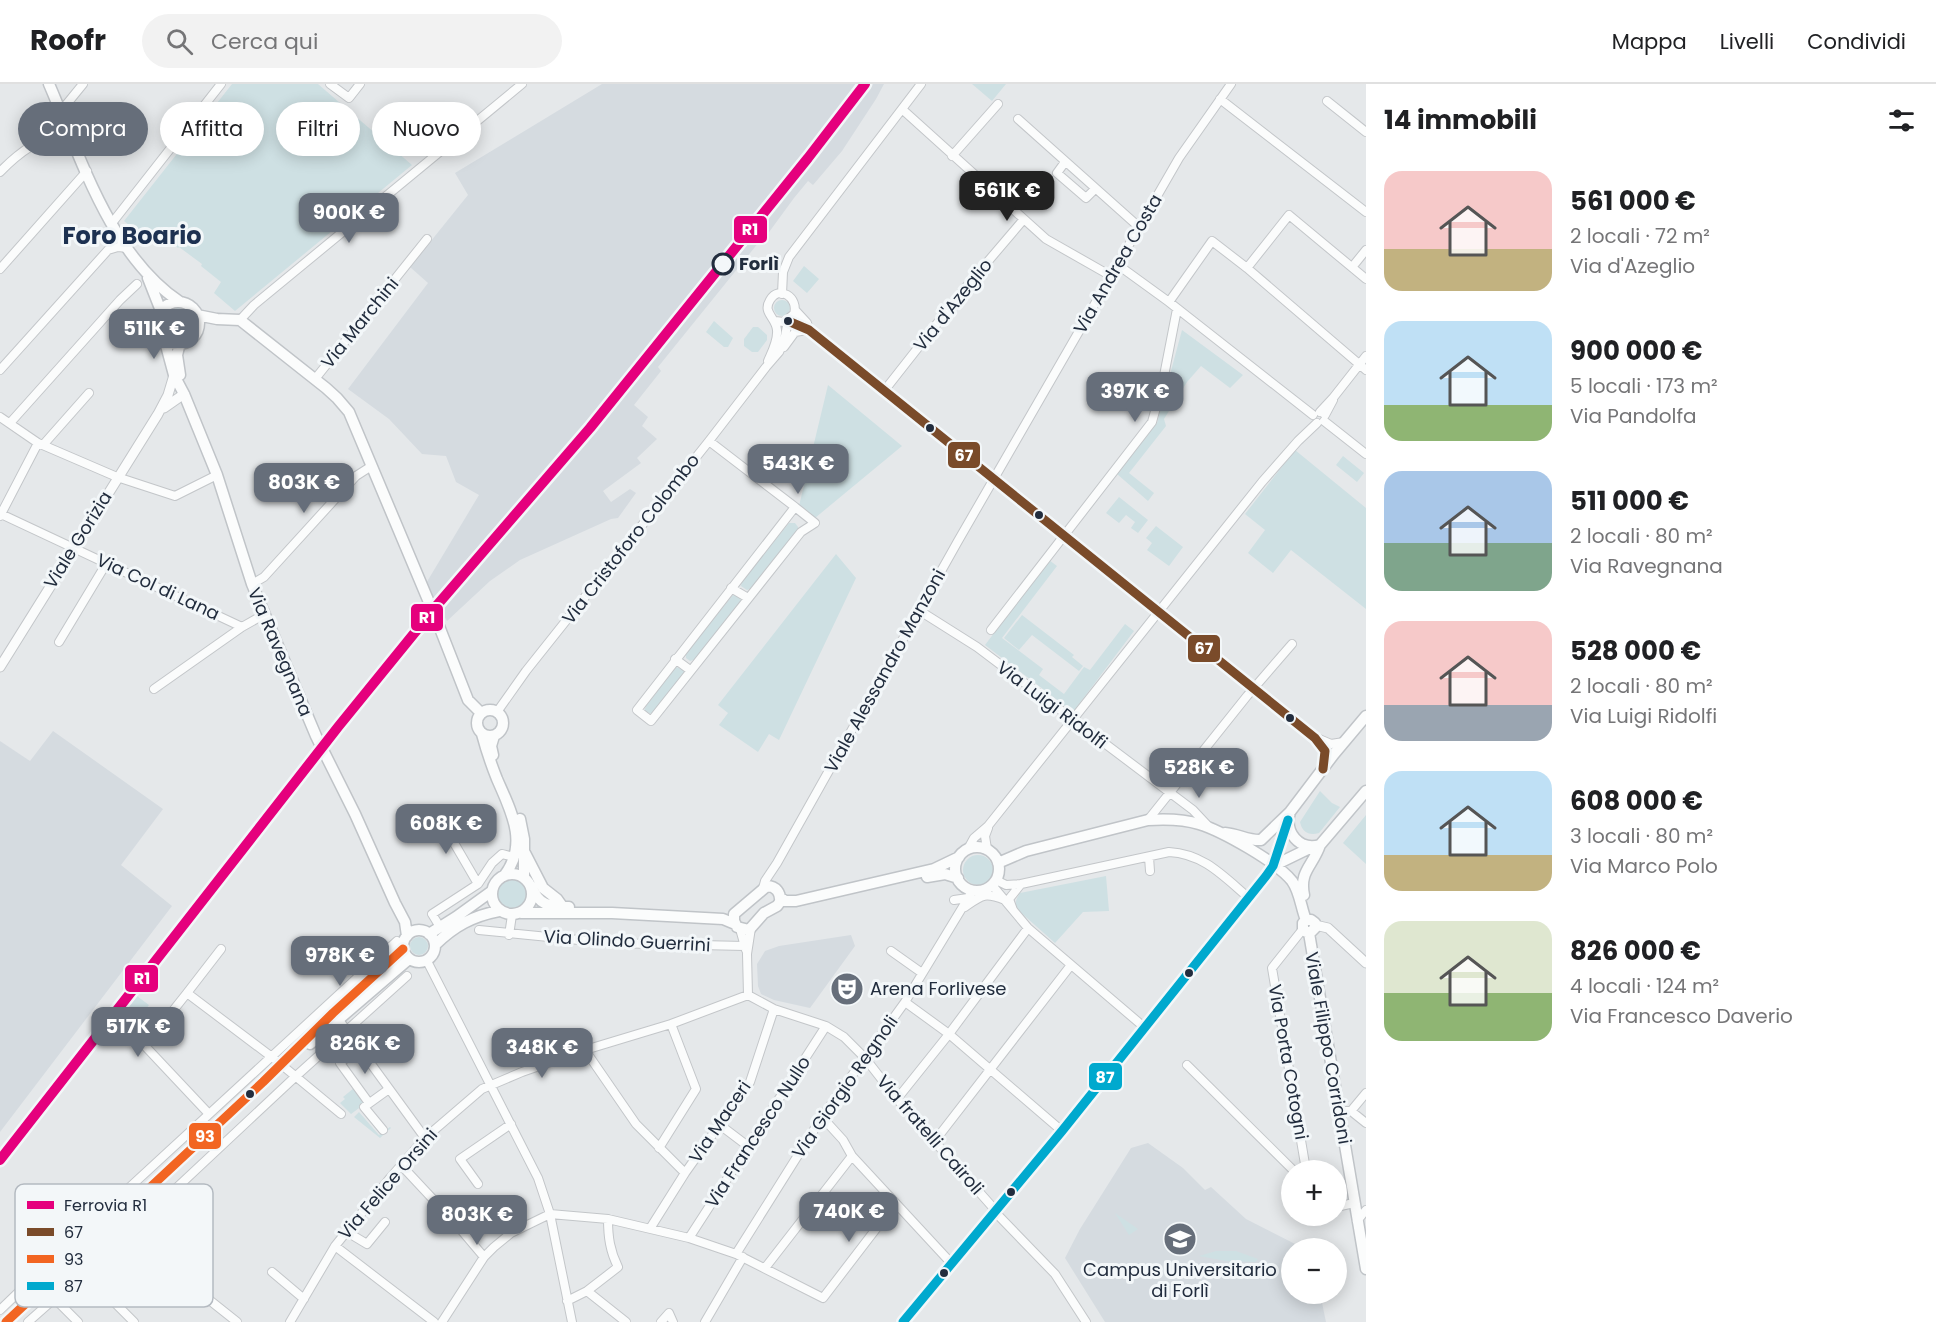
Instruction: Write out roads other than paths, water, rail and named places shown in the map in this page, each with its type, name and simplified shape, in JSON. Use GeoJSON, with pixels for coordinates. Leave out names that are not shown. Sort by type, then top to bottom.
{"type":"FeatureCollection","features":[{"type":"Feature","properties":{"kind":"main road"},"geometry":{"type":"LineString","coordinates":[[49,84],[57,102]]}},
{"type":"Feature","properties":{"kind":"main road"},"geometry":{"type":"LineString","coordinates":[[80,156],[111,223],[147,275],[163,290],[189,306],[197,315],[217,320],[240,320],[315,379],[349,412],[468,700],[481,713]]}},
{"type":"Feature","properties":{"kind":"main road"},"geometry":{"type":"LineString","coordinates":[[147,275],[161,311]]}},
{"type":"Feature","properties":{"kind":"main road"},"geometry":{"type":"LineString","coordinates":[[180,302],[169,304],[161,311],[157,325],[164,338],[180,343],[189,340],[196,332],[197,315]]}},
{"type":"Feature","properties":{"kind":"main road","name":"Via Ravegnana"},"geometry":{"type":"LineString","coordinates":[[164,338],[174,375],[217,475],[252,584],[316,736],[405,922],[407,936]]}},
{"type":"Feature","properties":{"kind":"main road","name":"Via Ravegnana"},"geometry":{"type":"LineString","coordinates":[[180,343],[177,355],[184,394]]}},
{"type":"Feature","properties":{"kind":"main road"},"geometry":{"type":"LineString","coordinates":[[499,910],[492,899],[492,891],[496,882],[504,876],[519,854],[524,838],[521,819],[490,746],[494,736],[502,727],[502,718],[497,712],[488,710],[481,713],[477,723],[478,729],[515,819],[519,854],[528,882],[536,898],[543,904],[740,924],[764,914],[779,901],[796,901],[934,869],[977,847],[1001,853],[1026,851]]}},
{"type":"Feature","properties":{"kind":"main road"},"geometry":{"type":"LineString","coordinates":[[998,863],[1026,851],[1148,820],[1177,820],[1196,823],[1220,832],[1236,834],[1255,841],[1261,840],[1289,816],[1366,716]]}},
{"type":"Feature","properties":{"kind":"main road"},"geometry":{"type":"LineString","coordinates":[[482,734],[494,736]]}},
{"type":"Feature","properties":{"kind":"main road"},"geometry":{"type":"LineString","coordinates":[[1273,866],[1316,846],[1366,791]]}},
{"type":"Feature","properties":{"kind":"main road"},"geometry":{"type":"LineString","coordinates":[[1289,816],[1290,831],[1293,837],[1298,842],[1316,846]]}},
{"type":"Feature","properties":{"kind":"main road"},"geometry":{"type":"LineString","coordinates":[[1273,866],[1289,816]]}},
{"type":"Feature","properties":{"kind":"main road","name":"Viale Filippo Corridoni"},"geometry":{"type":"LineString","coordinates":[[1220,832],[1264,858],[1285,874],[1296,888],[1309,926]]}},
{"type":"Feature","properties":{"kind":"main road","name":"Viale Filippo Corridoni"},"geometry":{"type":"LineString","coordinates":[[1316,846],[1318,853],[1307,868],[1302,883],[1345,1111],[1354,1203],[1366,1269]]}},
{"type":"Feature","properties":{"kind":"main road"},"geometry":{"type":"LineString","coordinates":[[963,853],[956,867],[958,878],[970,894],[994,883],[999,870],[998,863],[989,850]]}},
{"type":"Feature","properties":{"kind":"main road"},"geometry":{"type":"LineString","coordinates":[[519,854],[543,888],[562,906]]}},
{"type":"Feature","properties":{"kind":"main road"},"geometry":{"type":"LineString","coordinates":[[504,876],[516,874],[528,882],[531,902],[516,914]]}},
{"type":"Feature","properties":{"kind":"main road"},"geometry":{"type":"LineString","coordinates":[[779,901],[797,906],[935,875],[945,874],[958,878]]}},
{"type":"Feature","properties":{"kind":"main road"},"geometry":{"type":"LineString","coordinates":[[740,924],[751,901],[768,887],[776,888],[779,901]]}},
{"type":"Feature","properties":{"kind":"main road"},"geometry":{"type":"LineString","coordinates":[[429,934],[492,891]]}},
{"type":"Feature","properties":{"kind":"main road"},"geometry":{"type":"LineString","coordinates":[[403,949],[417,962],[427,961],[433,954],[435,945],[459,925],[480,914],[499,910],[516,914],[612,914],[723,919],[740,924]]}},
{"type":"Feature","properties":{"kind":"main road"},"geometry":{"type":"LineString","coordinates":[[333,1013],[403,949],[407,936],[420,930],[429,934],[435,945]]}},
{"type":"Feature","properties":{"kind":"main road"},"geometry":{"type":"LineString","coordinates":[[154,1184],[282,1065],[364,978],[403,949]]}},
{"type":"Feature","properties":{"kind":"main road"},"geometry":{"type":"LineString","coordinates":[[6,1322],[22,1307]]}},
{"type":"Feature","properties":{"kind":"street"},"geometry":{"type":"LineString","coordinates":[[68,102],[83,84]]}},
{"type":"Feature","properties":{"kind":"street"},"geometry":{"type":"LineString","coordinates":[[111,223],[221,84]]}},
{"type":"Feature","properties":{"kind":"street"},"geometry":{"type":"LineString","coordinates":[[330,84],[349,98],[360,84]]}},
{"type":"Feature","properties":{"kind":"street"},"geometry":{"type":"LineString","coordinates":[[240,320],[254,305],[522,84]]}},
{"type":"Feature","properties":{"kind":"street"},"geometry":{"type":"LineString","coordinates":[[782,294],[783,272],[789,257],[921,84]]}},
{"type":"Feature","properties":{"kind":"street","name":"Via Andrea Costa"},"geometry":{"type":"LineString","coordinates":[[994,480],[1179,158],[1231,84]]}},
{"type":"Feature","properties":{"kind":"street"},"geometry":{"type":"LineString","coordinates":[[1220,99],[1366,212]]}},
{"type":"Feature","properties":{"kind":"street"},"geometry":{"type":"LineString","coordinates":[[1327,101],[1366,132]]}},
{"type":"Feature","properties":{"kind":"street"},"geometry":{"type":"LineString","coordinates":[[952,156],[998,104]]}},
{"type":"Feature","properties":{"kind":"street"},"geometry":{"type":"LineString","coordinates":[[903,110],[1046,239],[1111,276]]}},
{"type":"Feature","properties":{"kind":"street"},"geometry":{"type":"LineString","coordinates":[[1018,119],[1139,227]]}},
{"type":"Feature","properties":{"kind":"street"},"geometry":{"type":"LineString","coordinates":[[0,172],[18,153]]}},
{"type":"Feature","properties":{"kind":"street"},"geometry":{"type":"LineString","coordinates":[[1065,162],[1057,172],[1086,198],[1095,189]]}},
{"type":"Feature","properties":{"kind":"street"},"geometry":{"type":"LineString","coordinates":[[0,269],[87,171]]}},
{"type":"Feature","properties":{"kind":"street"},"geometry":{"type":"LineString","coordinates":[[1246,268],[1289,215],[1366,279]]}},
{"type":"Feature","properties":{"kind":"street","name":"Via d'Azeglio"},"geometry":{"type":"LineString","coordinates":[[884,391],[961,293],[1024,219]]}},
{"type":"Feature","properties":{"kind":"street","name":"Via Marchini"},"geometry":{"type":"LineString","coordinates":[[315,379],[428,238]]}},
{"type":"Feature","properties":{"kind":"street"},"geometry":{"type":"LineString","coordinates":[[1168,302],[1212,241],[1363,367]]}},
{"type":"Feature","properties":{"kind":"street"},"geometry":{"type":"LineString","coordinates":[[0,370],[108,250],[118,247],[128,248]]}},
{"type":"Feature","properties":{"kind":"street"},"geometry":{"type":"LineString","coordinates":[[1353,266],[1366,250]]}},
{"type":"Feature","properties":{"kind":"street"},"geometry":{"type":"LineString","coordinates":[[1118,265],[1366,454]]}},
{"type":"Feature","properties":{"kind":"street"},"geometry":{"type":"LineString","coordinates":[[10,423],[137,284]]}},
{"type":"Feature","properties":{"kind":"street"},"geometry":{"type":"LineString","coordinates":[[766,367],[777,337],[775,321],[768,313],[768,305],[773,297],[782,294],[794,301],[795,310],[788,321],[779,352]]}},
{"type":"Feature","properties":{"kind":"street"},"geometry":{"type":"LineString","coordinates":[[991,630],[1152,422],[1162,386],[1177,309]]}},
{"type":"Feature","properties":{"kind":"street"},"geometry":{"type":"LineString","coordinates":[[795,310],[803,317],[809,330]]}},
{"type":"Feature","properties":{"kind":"street"},"geometry":{"type":"LineString","coordinates":[[775,321],[788,321],[809,330],[1254,688],[1315,738],[1325,751],[1323,769]]}},
{"type":"Feature","properties":{"kind":"street"},"geometry":{"type":"LineString","coordinates":[[766,367],[795,332],[809,330]]}},
{"type":"Feature","properties":{"kind":"street"},"geometry":{"type":"LineString","coordinates":[[963,853],[974,838],[988,826],[1160,613],[1262,482],[1333,398],[1363,367],[1366,356]]}},
{"type":"Feature","properties":{"kind":"street","name":"Via Cristoforo Colombo"},"geometry":{"type":"LineString","coordinates":[[497,712],[526,671],[766,367]]}},
{"type":"Feature","properties":{"kind":"street","name":"Viale Gorizia"},"geometry":{"type":"LineString","coordinates":[[0,667],[158,414],[168,395],[174,375]]}},
{"type":"Feature","properties":{"kind":"street"},"geometry":{"type":"LineString","coordinates":[[1,515],[40,444],[89,393]]}},
{"type":"Feature","properties":{"kind":"street","name":"Viale Gorizia"},"geometry":{"type":"LineString","coordinates":[[158,414],[173,400],[184,394]]}},
{"type":"Feature","properties":{"kind":"street"},"geometry":{"type":"LineString","coordinates":[[0,417],[40,444],[117,477],[175,496],[217,475]]}},
{"type":"Feature","properties":{"kind":"street"},"geometry":{"type":"LineString","coordinates":[[709,441],[795,507],[815,523],[801,531],[651,721],[637,710],[795,507]]}},
{"type":"Feature","properties":{"kind":"street"},"geometry":{"type":"LineString","coordinates":[[252,584],[264,577],[356,476],[370,467]]}},
{"type":"Feature","properties":{"kind":"street","name":"Viale Alessandro Manzoni"},"geometry":{"type":"LineString","coordinates":[[768,887],[777,863],[994,480]]}},
{"type":"Feature","properties":{"kind":"street","name":"Via Col di Lana"},"geometry":{"type":"LineString","coordinates":[[1,515],[242,627]]}},
{"type":"Feature","properties":{"kind":"street"},"geometry":{"type":"LineString","coordinates":[[59,642],[106,564]]}},
{"type":"Feature","properties":{"kind":"street"},"geometry":{"type":"LineString","coordinates":[[731,588],[748,598]]}},
{"type":"Feature","properties":{"kind":"street","name":"Via Luigi Ridolfi"},"geometry":{"type":"LineString","coordinates":[[920,611],[976,647],[1193,810],[1209,827]]}},
{"type":"Feature","properties":{"kind":"street"},"geometry":{"type":"LineString","coordinates":[[154,689],[242,627],[265,614]]}},
{"type":"Feature","properties":{"kind":"street"},"geometry":{"type":"LineString","coordinates":[[1148,820],[1241,703],[1292,644]]}},
{"type":"Feature","properties":{"kind":"street"},"geometry":{"type":"LineString","coordinates":[[675,659],[690,670]]}},
{"type":"Feature","properties":{"kind":"street"},"geometry":{"type":"LineString","coordinates":[[1315,738],[1331,744],[1344,742]]}},
{"type":"Feature","properties":{"kind":"street"},"geometry":{"type":"LineString","coordinates":[[436,812],[478,884]]}},
{"type":"Feature","properties":{"kind":"street"},"geometry":{"type":"LineString","coordinates":[[988,826],[985,836],[989,850]]}},
{"type":"Feature","properties":{"kind":"street"},"geometry":{"type":"LineString","coordinates":[[994,883],[1021,884],[1169,852],[1197,857],[1206,862],[1249,898]]}},
{"type":"Feature","properties":{"kind":"street"},"geometry":{"type":"LineString","coordinates":[[440,927],[432,914],[478,884],[492,863],[502,854],[519,854]]}},
{"type":"Feature","properties":{"kind":"street"},"geometry":{"type":"LineString","coordinates":[[1149,856],[1150,871]]}},
{"type":"Feature","properties":{"kind":"street"},"geometry":{"type":"LineString","coordinates":[[903,1322],[1062,1131],[1273,866]]}},
{"type":"Feature","properties":{"kind":"street"},"geometry":{"type":"LineString","coordinates":[[994,883],[1028,928],[1144,1028]]}},
{"type":"Feature","properties":{"kind":"street"},"geometry":{"type":"LineString","coordinates":[[1013,910],[1009,899],[1021,884]]}},
{"type":"Feature","properties":{"kind":"street"},"geometry":{"type":"LineString","coordinates":[[954,900],[970,894]]}},
{"type":"Feature","properties":{"kind":"street","name":"Via Giorgio Regnoli"},"geometry":{"type":"LineString","coordinates":[[705,1322],[740,1255],[822,1117],[905,1002],[970,894]]}},
{"type":"Feature","properties":{"kind":"street"},"geometry":{"type":"LineString","coordinates":[[961,910],[976,898],[985,895],[1005,900]]}},
{"type":"Feature","properties":{"kind":"street"},"geometry":{"type":"LineString","coordinates":[[509,935],[516,914]]}},
{"type":"Feature","properties":{"kind":"street"},"geometry":{"type":"LineString","coordinates":[[740,924],[746,950],[748,995]]}},
{"type":"Feature","properties":{"kind":"street"},"geometry":{"type":"LineString","coordinates":[[1309,926],[1328,928],[1366,963]]}},
{"type":"Feature","properties":{"kind":"street","name":"Via Porta Cotogni"},"geometry":{"type":"LineString","coordinates":[[1304,1160],[1272,968],[1309,926]]}},
{"type":"Feature","properties":{"kind":"street"},"geometry":{"type":"LineString","coordinates":[[897,1099],[1028,928]]}},
{"type":"Feature","properties":{"kind":"street","name":"Via Olindo Guerrini"},"geometry":{"type":"LineString","coordinates":[[479,930],[509,935],[609,943],[746,950]]}},
{"type":"Feature","properties":{"kind":"street"},"geometry":{"type":"LineString","coordinates":[[209,1114],[145,1046],[221,949]]}},
{"type":"Feature","properties":{"kind":"street"},"geometry":{"type":"LineString","coordinates":[[891,951],[922,973]]}},
{"type":"Feature","properties":{"kind":"street"},"geometry":{"type":"LineString","coordinates":[[427,961],[538,1178],[550,1214],[572,1322]]}},
{"type":"Feature","properties":{"kind":"street"},"geometry":{"type":"LineString","coordinates":[[934,1142],[1071,965]]}},
{"type":"Feature","properties":{"kind":"street"},"geometry":{"type":"LineString","coordinates":[[181,1184],[407,976]]}},
{"type":"Feature","properties":{"kind":"street"},"geometry":{"type":"LineString","coordinates":[[187,993],[272,1057],[341,1114]]}},
{"type":"Feature","properties":{"kind":"street","name":"Via fratelli Cairoli"},"geometry":{"type":"LineString","coordinates":[[748,995],[774,1009],[826,1026],[844,1036],[995,1211],[1055,1274],[1086,1322]]}},
{"type":"Feature","properties":{"kind":"street","name":"Via Felice Orsini"},"geometry":{"type":"LineString","coordinates":[[290,1322],[335,1246],[401,1165],[425,1138],[482,1089],[522,1072],[671,1024],[748,995]]}},
{"type":"Feature","properties":{"kind":"street"},"geometry":{"type":"LineString","coordinates":[[905,1002],[949,1034],[1062,1131]]}},
{"type":"Feature","properties":{"kind":"street","name":"Via Maceri"},"geometry":{"type":"LineString","coordinates":[[651,1227],[685,1173],[750,1082],[774,1009]]}},
{"type":"Feature","properties":{"kind":"street"},"geometry":{"type":"LineString","coordinates":[[133,1184],[272,1057],[333,1013],[425,1138]]}},
{"type":"Feature","properties":{"kind":"street"},"geometry":{"type":"LineString","coordinates":[[659,1148],[696,1089],[671,1024]]}},
{"type":"Feature","properties":{"kind":"street","name":"Via Francesco Nullo"},"geometry":{"type":"LineString","coordinates":[[689,1238],[826,1026]]}},
{"type":"Feature","properties":{"kind":"street"},"geometry":{"type":"LineString","coordinates":[[360,1047],[340,1063],[369,1103]]}},
{"type":"Feature","properties":{"kind":"street"},"geometry":{"type":"LineString","coordinates":[[585,1050],[636,1124],[685,1173]]}},
{"type":"Feature","properties":{"kind":"street"},"geometry":{"type":"LineString","coordinates":[[1187,1065],[1283,1160]]}},
{"type":"Feature","properties":{"kind":"street"},"geometry":{"type":"LineString","coordinates":[[383,1130],[364,1107],[388,1089]]}},
{"type":"Feature","properties":{"kind":"street"},"geometry":{"type":"LineString","coordinates":[[1366,1093],[1345,1111],[1366,1123]]}},
{"type":"Feature","properties":{"kind":"street"},"geometry":{"type":"LineString","coordinates":[[822,1117],[843,1140],[852,1156],[952,1264]]}},
{"type":"Feature","properties":{"kind":"street"},"geometry":{"type":"LineString","coordinates":[[478,1184],[460,1159],[511,1124]]}},
{"type":"Feature","properties":{"kind":"street"},"geometry":{"type":"LineString","coordinates":[[720,1125],[749,1147]]}},
{"type":"Feature","properties":{"kind":"street"},"geometry":{"type":"LineString","coordinates":[[765,1268],[852,1156]]}},
{"type":"Feature","properties":{"kind":"street"},"geometry":{"type":"LineString","coordinates":[[401,1165],[484,1257]]}},
{"type":"Feature","properties":{"kind":"street"},"geometry":{"type":"LineString","coordinates":[[1347,1205],[1354,1203]]}},
{"type":"Feature","properties":{"kind":"street"},"geometry":{"type":"LineString","coordinates":[[442,1322],[484,1257],[511,1233],[550,1214],[608,1219],[651,1227],[689,1238],[740,1255],[824,1298],[895,1204]]}},
{"type":"Feature","properties":{"kind":"street"},"geometry":{"type":"LineString","coordinates":[[1357,1221],[1366,1210]]}},
{"type":"Feature","properties":{"kind":"street"},"geometry":{"type":"LineString","coordinates":[[567,1301],[587,1291],[618,1267],[612,1254],[608,1219]]}},
{"type":"Feature","properties":{"kind":"street"},"geometry":{"type":"LineString","coordinates":[[347,1232],[367,1244],[385,1222]]}},
{"type":"Feature","properties":{"kind":"street"},"geometry":{"type":"LineString","coordinates":[[335,1246],[434,1322]]}},
{"type":"Feature","properties":{"kind":"street"},"geometry":{"type":"LineString","coordinates":[[272,1272],[304,1299]]}},
{"type":"Feature","properties":{"kind":"street"},"geometry":{"type":"LineString","coordinates":[[587,1291],[626,1322]]}},
{"type":"Feature","properties":{"kind":"street"},"geometry":{"type":"LineString","coordinates":[[0,1310],[15,1296]]}},
{"type":"Feature","properties":{"kind":"street"},"geometry":{"type":"LineString","coordinates":[[213,1303],[237,1322]]}},
{"type":"Feature","properties":{"kind":"street"},"geometry":{"type":"LineString","coordinates":[[28,1322],[44,1307]]}},
{"type":"Feature","properties":{"kind":"street"},"geometry":{"type":"LineString","coordinates":[[63,1307],[78,1322]]}},
{"type":"Feature","properties":{"kind":"street"},"geometry":{"type":"LineString","coordinates":[[119,1307],[134,1322]]}},
{"type":"Feature","properties":{"kind":"street"},"geometry":{"type":"LineString","coordinates":[[661,1322],[669,1313],[673,1322]]}},
{"type":"Feature","properties":{"kind":"rail line","name":"R1"},"geometry":{"type":"LineString","coordinates":[[0,1160],[338,727],[438,604],[590,428],[865,84]]}},
{"type":"Feature","properties":{"kind":"place","name":"Forlì"},"geometry":{"type":"Point","coordinates":[723,264]}},
{"type":"Feature","properties":{"kind":"place","name":"Arena Forlivese"},"geometry":{"type":"Point","coordinates":[847,989]}},
{"type":"Feature","properties":{"kind":"place","name":"Campus Universitario di Forlì"},"geometry":{"type":"Point","coordinates":[1180,1239]}},
{"type":"Feature","properties":{"kind":"district","name":"Foro Boario"},"geometry":{"type":"Point","coordinates":[132,236]}}]}
